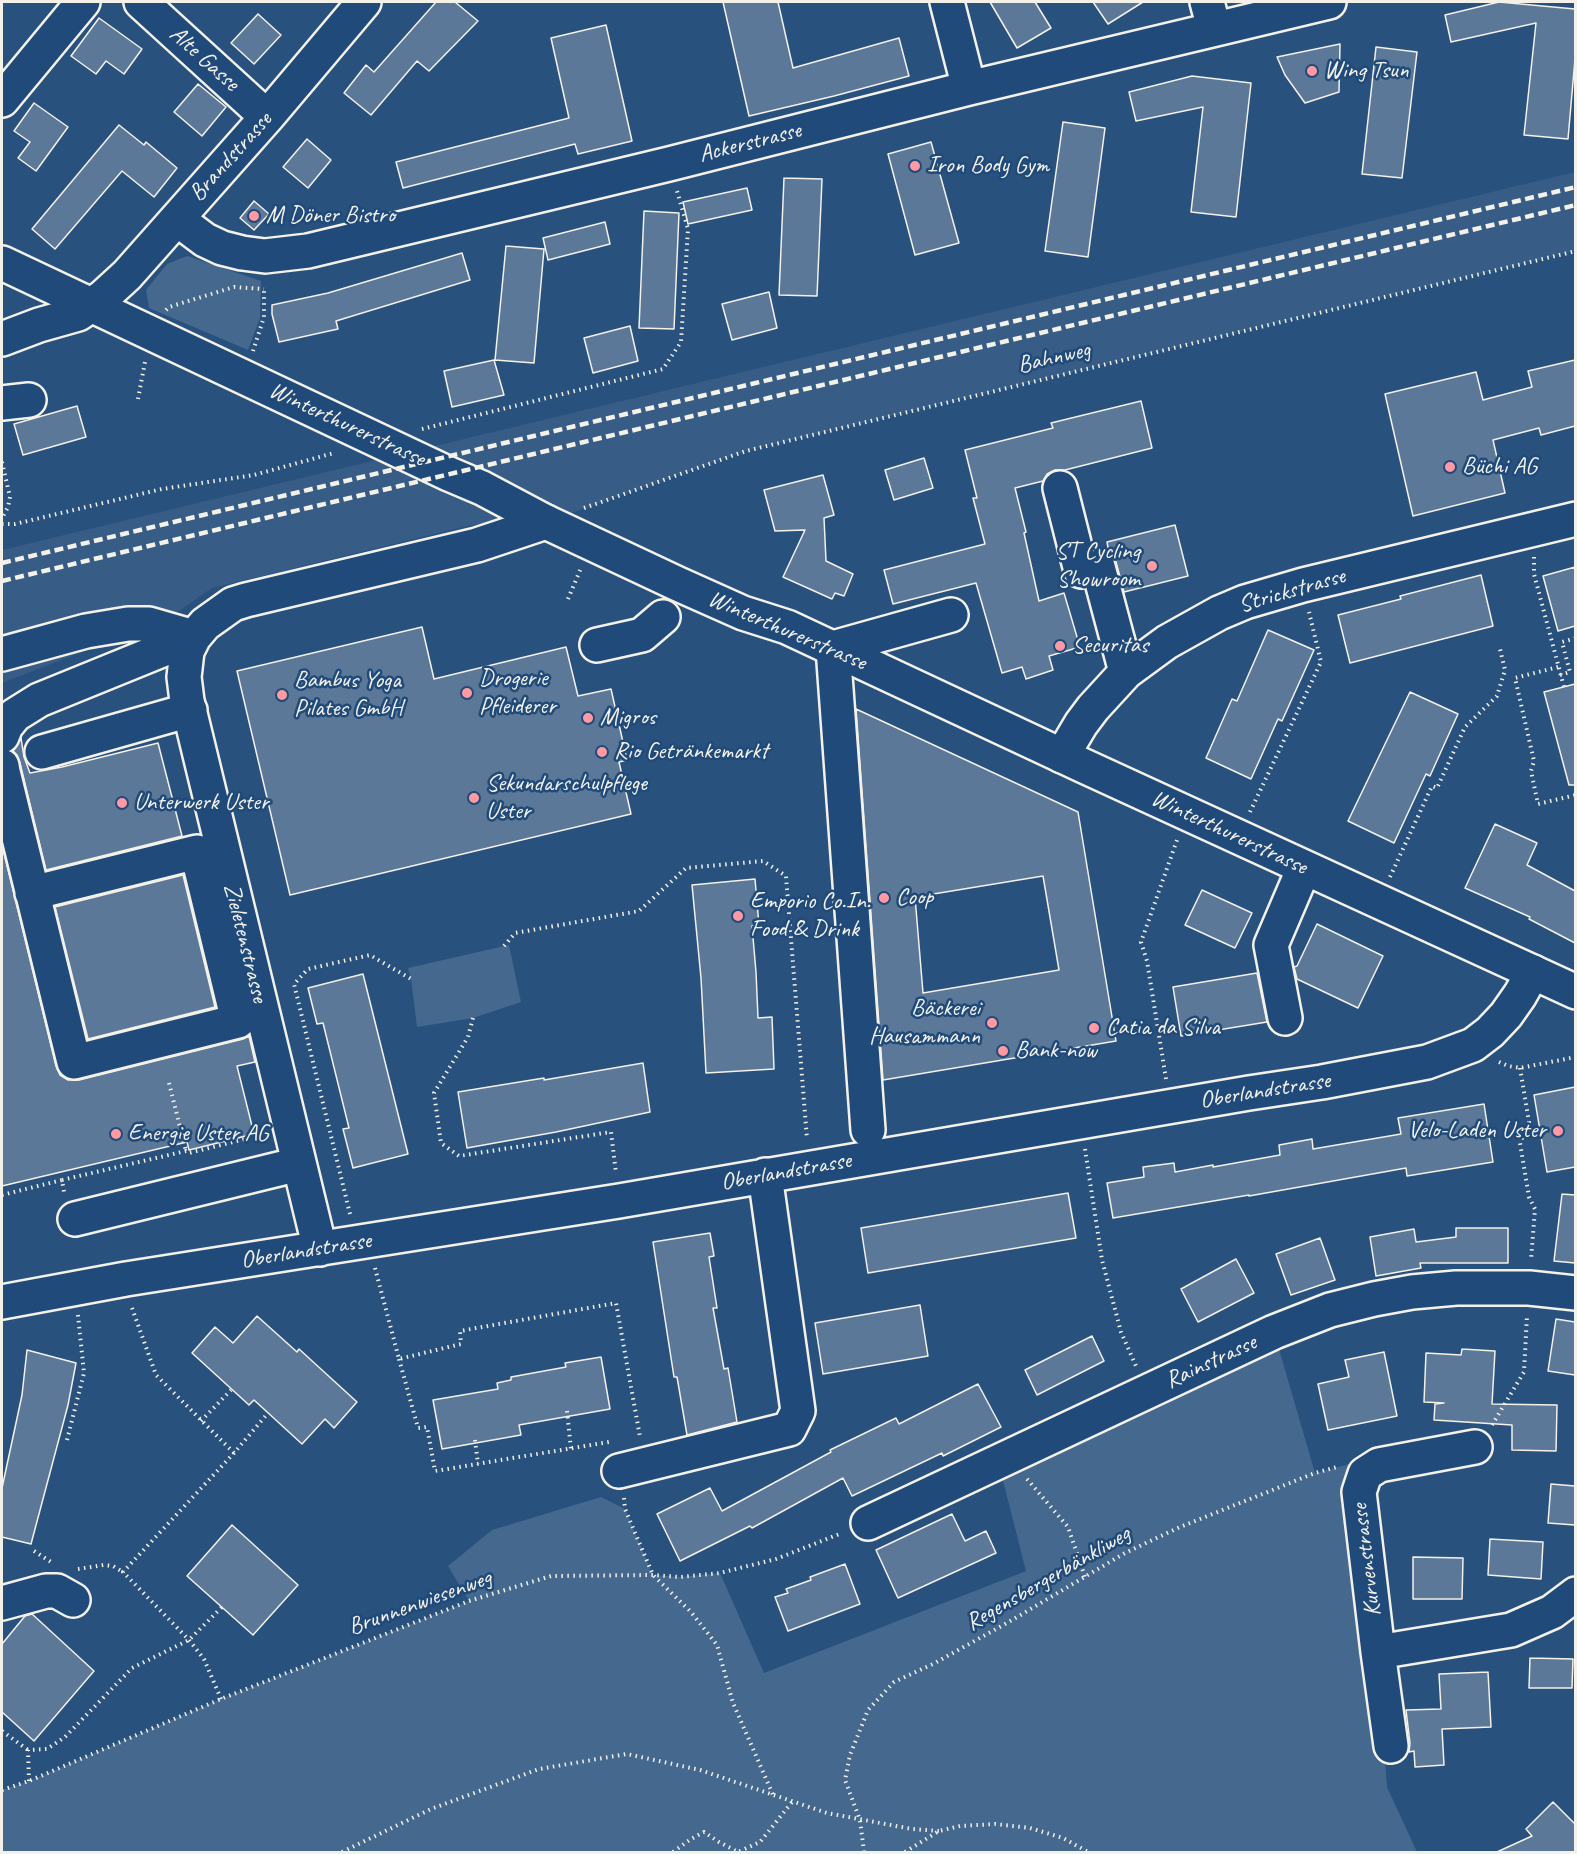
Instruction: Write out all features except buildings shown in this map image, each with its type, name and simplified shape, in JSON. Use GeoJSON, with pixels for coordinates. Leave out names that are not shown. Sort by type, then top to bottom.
{"type":"FeatureCollection","features":[{"type":"Feature","properties":{"kind":"street"},"geometry":{"type":"LineString","coordinates":[[2,100],[83,2]]}},
{"type":"Feature","properties":{"kind":"street","name":"Alte Gasse"},"geometry":{"type":"LineString","coordinates":[[141,2],[267,117]]}},
{"type":"Feature","properties":{"kind":"street"},"geometry":{"type":"LineString","coordinates":[[947,2],[969,88]]}},
{"type":"Feature","properties":{"kind":"street","name":"Ackerstrasse"},"geometry":{"type":"LineString","coordinates":[[177,219],[205,240],[222,248],[242,253],[265,256],[308,251],[669,164],[969,88],[1210,15],[1329,2]]}},
{"type":"Feature","properties":{"kind":"street","name":"Brandstrasse"},"geometry":{"type":"LineString","coordinates":[[2,339],[65,318],[92,305],[128,275],[267,117],[358,4]]}},
{"type":"Feature","properties":{"kind":"street","name":"Winterthurerstrasse"},"geometry":{"type":"LineString","coordinates":[[2,263],[482,488],[546,522],[717,602],[787,627],[1186,814],[1575,992]]}},
{"type":"Feature","properties":{"kind":"street"},"geometry":{"type":"LineString","coordinates":[[1060,488],[1081,571],[1098,567],[1126,672]]}},
{"type":"Feature","properties":{"kind":"street","name":"Strickstrasse"},"geometry":{"type":"LineString","coordinates":[[1062,756],[1093,708],[1126,672],[1167,642],[1219,613],[1254,599],[1303,585],[1575,519]]}},
{"type":"Feature","properties":{"kind":"street","name":"Zieletenstrasse"},"geometry":{"type":"LineString","coordinates":[[320,1249],[185,690],[184,668],[188,651],[194,637],[205,624],[233,604],[477,545],[546,522]]}},
{"type":"Feature","properties":{"kind":"street"},"geometry":{"type":"LineString","coordinates":[[868,1131],[833,648],[951,615]]}},
{"type":"Feature","properties":{"kind":"street"},"geometry":{"type":"LineString","coordinates":[[597,645],[642,635],[663,617]]}},
{"type":"Feature","properties":{"kind":"street"},"geometry":{"type":"LineString","coordinates":[[2,654],[86,631],[128,624],[149,624],[194,637]]}},
{"type":"Feature","properties":{"kind":"street"},"geometry":{"type":"LineString","coordinates":[[8,725],[39,700],[194,637]]}},
{"type":"Feature","properties":{"kind":"street"},"geometry":{"type":"LineString","coordinates":[[42,752],[190,710]]}},
{"type":"Feature","properties":{"kind":"street"},"geometry":{"type":"LineString","coordinates":[[2,766],[32,893],[74,1062],[238,1021],[197,852],[32,893]]}},
{"type":"Feature","properties":{"kind":"street"},"geometry":{"type":"LineString","coordinates":[[1285,1018],[1271,945],[1304,868]]}},
{"type":"Feature","properties":{"kind":"street","name":"Oberlandstrasse"},"geometry":{"type":"LineString","coordinates":[[2,1302],[126,1279],[619,1201],[1322,1082],[1427,1062],[1473,1045],[1490,1032],[1506,1016],[1533,972]]}},
{"type":"Feature","properties":{"kind":"street"},"geometry":{"type":"LineString","coordinates":[[75,1219],[299,1164]]}},
{"type":"Feature","properties":{"kind":"street"},"geometry":{"type":"LineString","coordinates":[[630,1451],[789,1429],[798,1411],[765,1175]]}},
{"type":"Feature","properties":{"kind":"street","name":"Rainstrasse"},"geometry":{"type":"LineString","coordinates":[[868,1523],[1289,1326],[1349,1305],[1412,1292],[1456,1288],[1529,1288],[1575,1293]]}},
{"type":"Feature","properties":{"kind":"street","name":"Kurvenstrasse"},"geometry":{"type":"LineString","coordinates":[[1391,1746],[1359,1492],[1365,1474],[1379,1465],[1474,1447]]}},
{"type":"Feature","properties":{"kind":"street"},"geometry":{"type":"LineString","coordinates":[[2,1582],[25,1577],[43,1561]]}},
{"type":"Feature","properties":{"kind":"street"},"geometry":{"type":"LineString","coordinates":[[2,1603],[74,1585]]}},
{"type":"Feature","properties":{"kind":"street","name":"Kurvenstrasse"},"geometry":{"type":"LineString","coordinates":[[1378,1652],[1511,1630],[1552,1612],[1575,1594]]}},
{"type":"Feature","properties":{"kind":"path"},"geometry":{"type":"LineString","coordinates":[[379,440],[663,369],[681,342],[688,229],[669,164]]}},
{"type":"Feature","properties":{"kind":"path","name":"Bahnweg"},"geometry":{"type":"LineString","coordinates":[[546,522],[746,451],[1575,252]]}},
{"type":"Feature","properties":{"kind":"path"},"geometry":{"type":"LineString","coordinates":[[250,360],[264,316],[265,256]]}},
{"type":"Feature","properties":{"kind":"path"},"geometry":{"type":"LineString","coordinates":[[165,312],[169,307],[234,287],[264,289]]}},
{"type":"Feature","properties":{"kind":"path"},"geometry":{"type":"LineString","coordinates":[[138,399],[147,353]]}},
{"type":"Feature","properties":{"kind":"path"},"geometry":{"type":"LineString","coordinates":[[2,524],[15,524],[162,489],[254,475],[335,452]]}},
{"type":"Feature","properties":{"kind":"path"},"geometry":{"type":"LineString","coordinates":[[2,462],[10,497],[2,518]]}},
{"type":"Feature","properties":{"kind":"path"},"geometry":{"type":"LineString","coordinates":[[568,599],[584,562]]}},
{"type":"Feature","properties":{"kind":"path"},"geometry":{"type":"LineString","coordinates":[[1534,574],[1564,687]]}},
{"type":"Feature","properties":{"kind":"path"},"geometry":{"type":"LineString","coordinates":[[1238,837],[1321,662],[1303,585]]}},
{"type":"Feature","properties":{"kind":"path"},"geometry":{"type":"LineString","coordinates":[[1560,675],[1570,672],[1562,642],[1575,638]]}},
{"type":"Feature","properties":{"kind":"path"},"geometry":{"type":"LineString","coordinates":[[1379,902],[1432,786],[1437,788],[1465,727],[1497,696],[1505,670],[1500,649]]}},
{"type":"Feature","properties":{"kind":"path"},"geometry":{"type":"LineString","coordinates":[[1558,667],[1515,678],[1534,761],[1531,771],[1538,804],[1575,795]]}},
{"type":"Feature","properties":{"kind":"path"},"geometry":{"type":"LineString","coordinates":[[1166,1080],[1147,961],[1141,942],[1186,814]]}},
{"type":"Feature","properties":{"kind":"path"},"geometry":{"type":"LineString","coordinates":[[504,946],[515,933],[639,911],[686,868],[763,861],[786,876],[807,1146]]}},
{"type":"Feature","properties":{"kind":"path"},"geometry":{"type":"LineString","coordinates":[[350,1214],[294,984],[308,969],[370,955],[411,979]]}},
{"type":"Feature","properties":{"kind":"path"},"geometry":{"type":"LineString","coordinates":[[473,1018],[468,1037],[434,1093],[441,1143],[459,1156],[612,1132],[619,1201]]}},
{"type":"Feature","properties":{"kind":"path"},"geometry":{"type":"LineString","coordinates":[[1473,1045],[1504,1065],[1520,1068],[1575,1057]]}},
{"type":"Feature","properties":{"kind":"path"},"geometry":{"type":"LineString","coordinates":[[1474,1447],[1488,1431],[1524,1372],[1535,1209],[1529,1197],[1520,1143],[1529,1122],[1520,1068]]}},
{"type":"Feature","properties":{"kind":"path"},"geometry":{"type":"LineString","coordinates":[[170,1083],[186,1151]]}},
{"type":"Feature","properties":{"kind":"path"},"geometry":{"type":"LineString","coordinates":[[1082,1123],[1102,1260],[1120,1332],[1146,1392]]}},
{"type":"Feature","properties":{"kind":"path"},"geometry":{"type":"LineString","coordinates":[[62,1180],[186,1151],[189,1153],[290,1128]]}},
{"type":"Feature","properties":{"kind":"path"},"geometry":{"type":"LineString","coordinates":[[373,1262],[418,1428],[427,1427],[435,1471],[571,1449],[630,1451]]}},
{"type":"Feature","properties":{"kind":"path"},"geometry":{"type":"LineString","coordinates":[[130,1303],[156,1376],[234,1453]]}},
{"type":"Feature","properties":{"kind":"path"},"geometry":{"type":"LineString","coordinates":[[399,1359],[461,1344],[460,1331],[616,1303],[630,1451],[625,1509],[653,1575],[691,1612],[717,1645],[733,1703],[774,1795]]}},
{"type":"Feature","properties":{"kind":"path"},"geometry":{"type":"LineString","coordinates":[[67,1440],[84,1373],[77,1312]]}},
{"type":"Feature","properties":{"kind":"path"},"geometry":{"type":"LineString","coordinates":[[201,1421],[231,1390]]}},
{"type":"Feature","properties":{"kind":"path"},"geometry":{"type":"LineString","coordinates":[[567,1411],[571,1449]]}},
{"type":"Feature","properties":{"kind":"path"},"geometry":{"type":"LineString","coordinates":[[123,1572],[234,1453],[268,1413]]}},
{"type":"Feature","properties":{"kind":"path"},"geometry":{"type":"LineString","coordinates":[[475,1440],[478,1464]]}},
{"type":"Feature","properties":{"kind":"path","name":"Regensbergerbänkliweg"},"geometry":{"type":"LineString","coordinates":[[864,1852],[860,1820],[845,1780],[850,1755],[868,1710],[894,1682],[933,1664],[1125,1553],[1180,1527],[1315,1473],[1350,1464],[1365,1474]]}},
{"type":"Feature","properties":{"kind":"path"},"geometry":{"type":"LineString","coordinates":[[1028,1480],[1068,1527],[1085,1577]]}},
{"type":"Feature","properties":{"kind":"path","name":"Brunnenwiesenweg"},"geometry":{"type":"LineString","coordinates":[[2,1790],[29,1781],[221,1699],[469,1601],[551,1576],[653,1575],[668,1577],[720,1573],[790,1554],[868,1523]]}},
{"type":"Feature","properties":{"kind":"path"},"geometry":{"type":"LineString","coordinates":[[74,1585],[104,1565],[113,1566],[123,1572],[189,1640],[204,1659],[221,1699]]}},
{"type":"Feature","properties":{"kind":"path"},"geometry":{"type":"LineString","coordinates":[[2,1731],[28,1750],[47,1749],[65,1737],[132,1668],[189,1640],[222,1607]]}},
{"type":"Feature","properties":{"kind":"path"},"geometry":{"type":"LineString","coordinates":[[28,1750],[29,1781]]}},
{"type":"Feature","properties":{"kind":"path"},"geometry":{"type":"LineString","coordinates":[[342,1852],[430,1809],[539,1768],[627,1754],[700,1770],[792,1802],[860,1820],[939,1831],[960,1826],[995,1824],[1030,1828],[1063,1838],[1088,1852]]}},
{"type":"Feature","properties":{"kind":"path"},"geometry":{"type":"LineString","coordinates":[[673,1852],[704,1832],[738,1852],[760,1842],[792,1802]]}},
{"type":"Feature","properties":{"kind":"path"},"geometry":{"type":"LineString","coordinates":[[905,1852],[939,1831]]}},
{"type":"Feature","properties":{"kind":"shaded area"},"geometry":{"type":"Polygon","coordinates":[[[1575,172],[1575,251],[746,451],[546,522],[472,525],[212,588],[169,618],[2,683],[2,550],[1575,172]]]}},
{"type":"Feature","properties":{"kind":"shaded area"},"geometry":{"type":"Polygon","coordinates":[[[187,256],[261,281],[260,318],[248,350],[149,308],[146,290],[167,264],[187,256]]]}},
{"type":"Feature","properties":{"kind":"shaded area"},"geometry":{"type":"Polygon","coordinates":[[[509,945],[521,1002],[473,1018],[417,1027],[408,968],[509,945]]]}},
{"type":"Feature","properties":{"kind":"shaded area"},"geometry":{"type":"Polygon","coordinates":[[[1274,1332],[1315,1473],[1350,1464],[1365,1474],[1387,1787],[1417,1852],[2,1852],[2,1790],[29,1781],[221,1699],[469,1601],[448,1566],[492,1530],[601,1497],[625,1509],[653,1575],[680,1577],[720,1573],[764,1673],[1026,1571],[998,1461],[1274,1332]]]}},
{"type":"Feature","properties":{"kind":"railway"},"geometry":{"type":"LineString","coordinates":[[2,563],[1576,187]]}},
{"type":"Feature","properties":{"kind":"railway"},"geometry":{"type":"LineString","coordinates":[[2,581],[1576,205]]}},
{"type":"Feature","properties":{"kind":"place","name":"Wing Tsun"},"geometry":{"type":"Point","coordinates":[1312,71]}},
{"type":"Feature","properties":{"kind":"place","name":"Iron Body Gym"},"geometry":{"type":"Point","coordinates":[915,166]}},
{"type":"Feature","properties":{"kind":"place","name":"M Döner Bistro"},"geometry":{"type":"Point","coordinates":[254,216]}},
{"type":"Feature","properties":{"kind":"place","name":"Büchi AG"},"geometry":{"type":"Point","coordinates":[1450,467]}},
{"type":"Feature","properties":{"kind":"place","name":"ST Cycling Showroom"},"geometry":{"type":"Point","coordinates":[1152,566]}},
{"type":"Feature","properties":{"kind":"place","name":"Securitas"},"geometry":{"type":"Point","coordinates":[1060,646]}},
{"type":"Feature","properties":{"kind":"place","name":"Drogerie Pfleiderer"},"geometry":{"type":"Point","coordinates":[467,693]}},
{"type":"Feature","properties":{"kind":"place","name":"Bambus Yoga Pilates GmbH"},"geometry":{"type":"Point","coordinates":[282,695]}},
{"type":"Feature","properties":{"kind":"place","name":"Migros"},"geometry":{"type":"Point","coordinates":[588,718]}},
{"type":"Feature","properties":{"kind":"place","name":"Rio Getränkemarkt"},"geometry":{"type":"Point","coordinates":[602,752]}},
{"type":"Feature","properties":{"kind":"place","name":"Sekundarschulpflege Uster"},"geometry":{"type":"Point","coordinates":[474,798]}},
{"type":"Feature","properties":{"kind":"place","name":"Unterwerk Uster"},"geometry":{"type":"Point","coordinates":[122,803]}},
{"type":"Feature","properties":{"kind":"place","name":"Coop"},"geometry":{"type":"Point","coordinates":[884,898]}},
{"type":"Feature","properties":{"kind":"place","name":"Emporio Co.In. Food & Drink"},"geometry":{"type":"Point","coordinates":[738,916]}},
{"type":"Feature","properties":{"kind":"place","name":"Bäckerei Hausammann"},"geometry":{"type":"Point","coordinates":[992,1023]}},
{"type":"Feature","properties":{"kind":"place","name":"Catia da Silva"},"geometry":{"type":"Point","coordinates":[1094,1028]}},
{"type":"Feature","properties":{"kind":"place","name":"Bank-now"},"geometry":{"type":"Point","coordinates":[1003,1051]}},
{"type":"Feature","properties":{"kind":"place","name":"Velo-Laden Uster"},"geometry":{"type":"Point","coordinates":[1558,1131]}},
{"type":"Feature","properties":{"kind":"place","name":"Energie Uster AG"},"geometry":{"type":"Point","coordinates":[116,1134]}}]}
